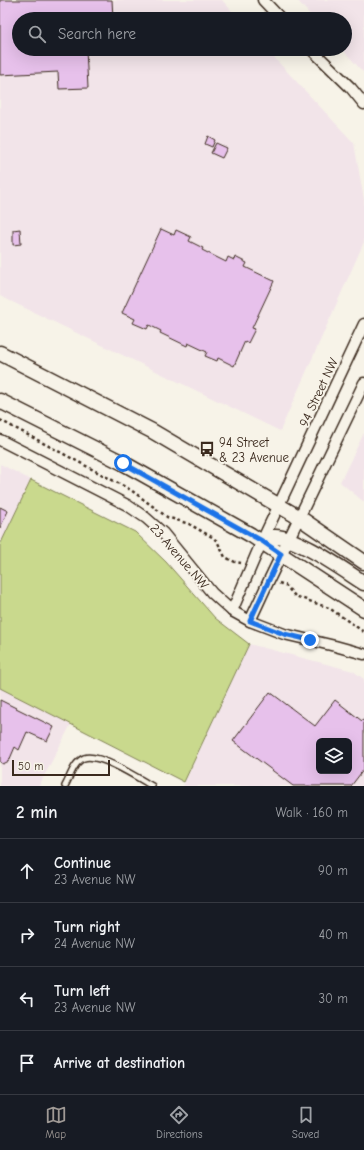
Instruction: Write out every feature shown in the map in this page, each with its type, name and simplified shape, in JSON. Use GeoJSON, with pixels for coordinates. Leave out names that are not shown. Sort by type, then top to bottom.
{"type":"FeatureCollection","features":[{"type":"Feature","properties":{"kind":"main road"},"geometry":{"type":"LineString","coordinates":[[0,353],[152,430],[277,510],[294,529],[307,548],[364,583]]}},
{"type":"Feature","properties":{"kind":"main road"},"geometry":{"type":"LineString","coordinates":[[0,401],[123,463],[262,541],[364,609]]}},
{"type":"Feature","properties":{"kind":"main road"},"geometry":{"type":"LineString","coordinates":[[262,541],[294,529],[364,562]]}},
{"type":"Feature","properties":{"kind":"street"},"geometry":{"type":"LineString","coordinates":[[263,0],[274,12]]}},
{"type":"Feature","properties":{"kind":"street"},"geometry":{"type":"LineString","coordinates":[[318,56],[351,88],[364,104]]}},
{"type":"Feature","properties":{"kind":"street","name":"94 Street NW"},"geometry":{"type":"LineString","coordinates":[[232,612],[262,541],[364,324]]}},
{"type":"Feature","properties":{"kind":"street"},"geometry":{"type":"LineString","coordinates":[[250,621],[364,383]]}},
{"type":"Feature","properties":{"kind":"street","name":"23 Avenue NW"},"geometry":{"type":"LineString","coordinates":[[0,440],[120,502],[146,518],[163,533],[212,592],[232,612],[250,621],[284,634],[364,654]]}},
{"type":"Feature","properties":{"kind":"lane"},"geometry":{"type":"LineString","coordinates":[[65,786],[75,766],[84,758],[97,758],[125,770],[152,786]]}},
{"type":"Feature","properties":{"kind":"path"},"geometry":{"type":"LineString","coordinates":[[285,586],[295,596],[329,608],[364,632]]}},
{"type":"Feature","properties":{"kind":"shaded area"},"geometry":{"type":"Polygon","coordinates":[[[0,0],[222,0],[233,12],[12,12],[12,56],[273,56],[354,143],[364,200],[364,242],[280,431],[0,296],[0,0]]]}},
{"type":"Feature","properties":{"kind":"shaded area"},"geometry":{"type":"Polygon","coordinates":[[[297,0],[364,0],[364,73],[348,56],[352,56],[352,12],[308,12],[297,0]]]}},
{"type":"Feature","properties":{"kind":"shaded area"},"geometry":{"type":"Polygon","coordinates":[[[364,433],[364,502],[340,482],[364,433]]]}},
{"type":"Feature","properties":{"kind":"shaded area"},"geometry":{"type":"Polygon","coordinates":[[[0,464],[31,480],[0,545],[0,464]]]}},
{"type":"Feature","properties":{"kind":"shaded area"},"geometry":{"type":"Polygon","coordinates":[[[249,644],[353,671],[364,679],[364,786],[183,786],[249,644]]]}},
{"type":"Feature","properties":{"kind":"shaded area"},"geometry":{"type":"Polygon","coordinates":[[[0,688],[71,724],[39,786],[0,786],[0,688]]]}},
{"type":"Feature","properties":{"kind":"green space"},"geometry":{"type":"Polygon","coordinates":[[[31,480],[135,532],[166,562],[215,618],[249,644],[184,782],[0,688],[0,545],[31,480]]]}},
{"type":"Feature","properties":{"kind":"building"},"geometry":{"type":"Polygon","coordinates":[[[0,0],[112,0],[113,12],[12,12],[12,56],[86,56],[88,88],[59,89],[58,72],[0,75],[0,0]]]}},
{"type":"Feature","properties":{"kind":"building"},"geometry":{"type":"Polygon","coordinates":[[[208,136],[215,140],[212,147],[205,144],[208,136]]]}},
{"type":"Feature","properties":{"kind":"building"},"geometry":{"type":"Polygon","coordinates":[[[216,143],[227,148],[222,158],[211,153],[216,143]]]}},
{"type":"Feature","properties":{"kind":"building"},"geometry":{"type":"Polygon","coordinates":[[[20,229],[21,244],[13,245],[13,230],[20,229]]]}},
{"type":"Feature","properties":{"kind":"building"},"geometry":{"type":"Polygon","coordinates":[[[161,229],[174,235],[176,230],[191,237],[189,241],[203,248],[202,250],[226,262],[228,257],[234,260],[235,257],[247,263],[245,267],[274,281],[252,328],[255,329],[248,343],[245,341],[234,366],[218,358],[217,361],[205,356],[207,352],[188,343],[187,346],[160,333],[161,331],[149,325],[147,329],[133,323],[135,319],[122,313],[161,229]]]}},
{"type":"Feature","properties":{"kind":"building"},"geometry":{"type":"Polygon","coordinates":[[[0,507],[8,511],[0,528],[0,507]]]}},
{"type":"Feature","properties":{"kind":"building"},"geometry":{"type":"Polygon","coordinates":[[[270,692],[315,726],[335,700],[362,721],[364,718],[364,769],[351,786],[293,786],[233,741],[270,692]]]}},
{"type":"Feature","properties":{"kind":"building"},"geometry":{"type":"Polygon","coordinates":[[[0,700],[54,727],[47,741],[27,732],[19,750],[15,747],[9,761],[3,764],[0,762],[0,700]]]}},
{"type":"Feature","properties":{"kind":"place","name":"94 Street & 23 Avenue"},"geometry":{"type":"Point","coordinates":[207,449]}},
{"type":"Feature","properties":{"kind":"route"},"geometry":{"type":"LineString","coordinates":[[123,463],[262,541],[281,554],[250,621],[284,634],[310,640]]}}]}
